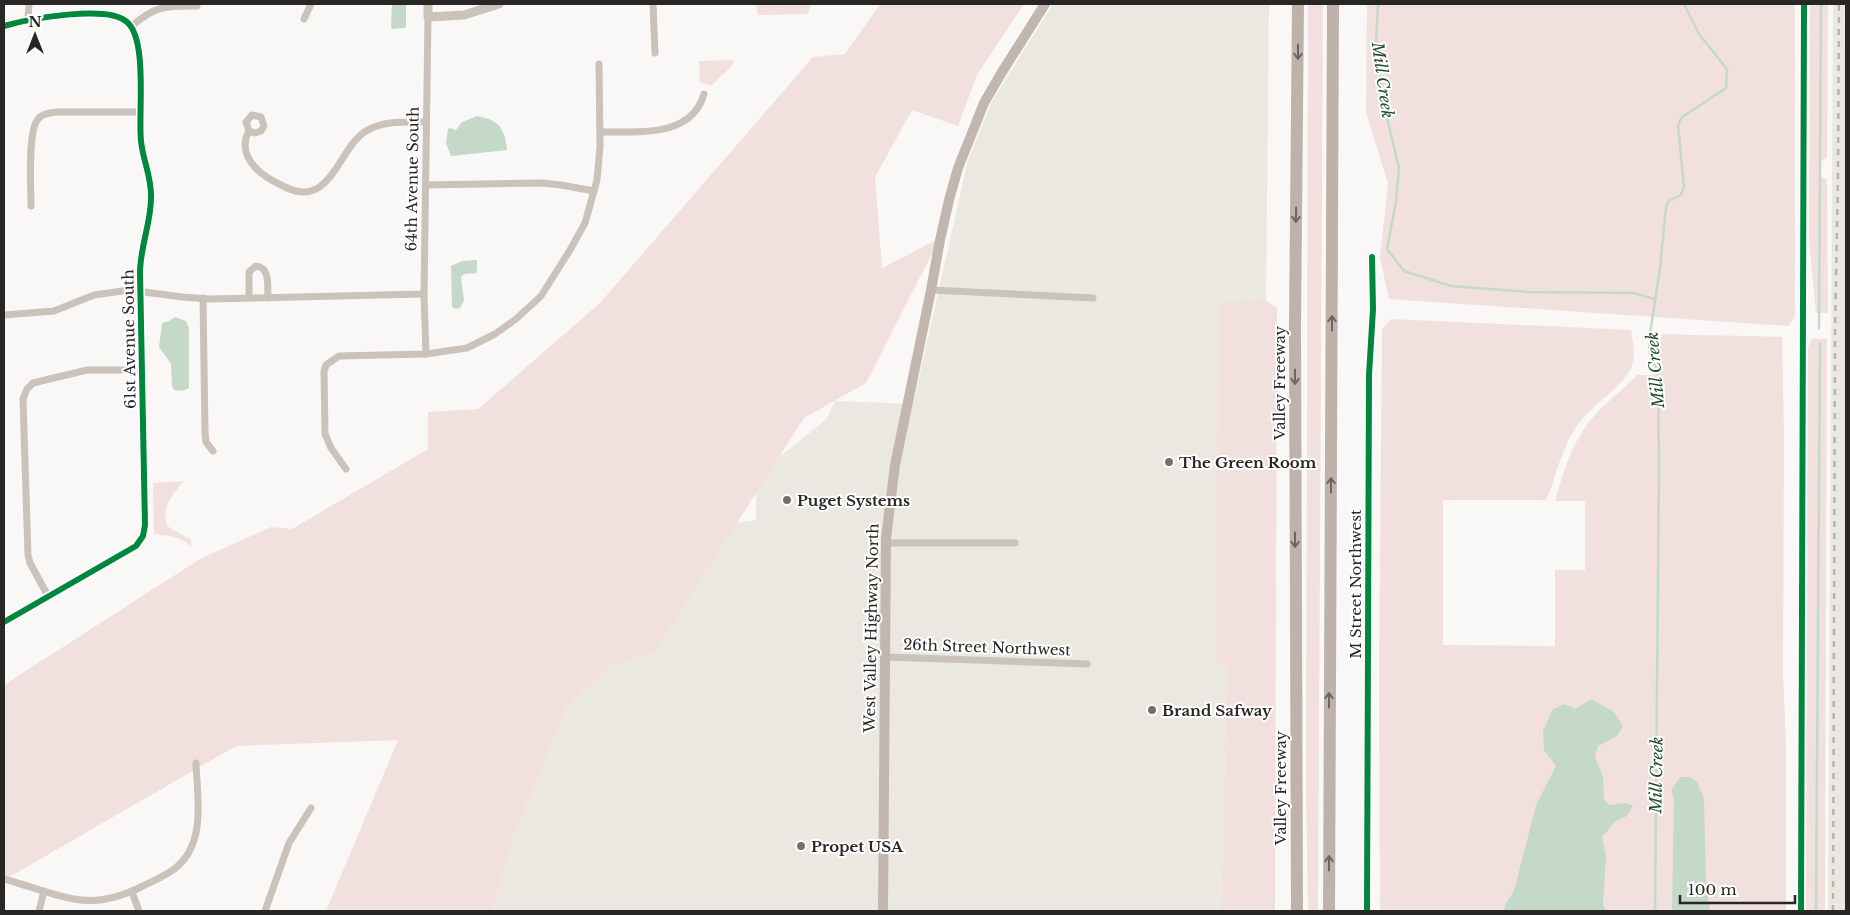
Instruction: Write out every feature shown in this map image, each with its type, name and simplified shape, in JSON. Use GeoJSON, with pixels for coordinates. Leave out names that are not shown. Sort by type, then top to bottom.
{"type":"FeatureCollection","features":[{"type":"Feature","properties":{"kind":"highway","name":"Valley Freeway"},"geometry":{"type":"LineString","coordinates":[[1297,911],[1295,326],[1298,4]]}},
{"type":"Feature","properties":{"kind":"highway"},"geometry":{"type":"LineString","coordinates":[[1329,911],[1333,4]]}},
{"type":"Feature","properties":{"kind":"main road","name":"West Valley Highway North"},"geometry":{"type":"LineString","coordinates":[[883,911],[886,544],[895,465],[949,200],[972,131],[984,103],[1045,4]]}},
{"type":"Feature","properties":{"kind":"street"},"geometry":{"type":"LineString","coordinates":[[28,19],[29,4]]}},
{"type":"Feature","properties":{"kind":"street"},"geometry":{"type":"LineString","coordinates":[[304,19],[311,4]]}},
{"type":"Feature","properties":{"kind":"street","name":"64th Avenue South"},"geometry":{"type":"LineString","coordinates":[[426,354],[424,294],[428,4]]}},
{"type":"Feature","properties":{"kind":"street"},"geometry":{"type":"LineString","coordinates":[[428,17],[464,15],[498,4]]}},
{"type":"Feature","properties":{"kind":"street"},"geometry":{"type":"LineString","coordinates":[[653,4],[655,53]]}},
{"type":"Feature","properties":{"kind":"street"},"geometry":{"type":"LineString","coordinates":[[4,26],[28,19],[78,14],[106,15],[121,18],[131,27],[146,13],[155,9],[168,6],[197,6]]}},
{"type":"Feature","properties":{"kind":"street","name":"61st Avenue South"},"geometry":{"type":"LineString","coordinates":[[48,596],[136,546],[144,536],[140,291],[141,252],[150,216],[151,198],[150,178],[142,144],[139,50],[131,27]]}},
{"type":"Feature","properties":{"kind":"street"},"geometry":{"type":"LineString","coordinates":[[346,469],[331,448],[325,434],[324,372],[326,364],[339,356],[426,354],[467,348],[495,334],[516,319],[541,296],[570,250],[585,223],[594,192],[599,162],[599,64]]}},
{"type":"Feature","properties":{"kind":"street"},"geometry":{"type":"LineString","coordinates":[[600,132],[671,128],[696,111],[701,104],[704,94]]}},
{"type":"Feature","properties":{"kind":"street"},"geometry":{"type":"LineString","coordinates":[[31,206],[32,135],[35,124],[40,116],[57,112],[140,112]]}},
{"type":"Feature","properties":{"kind":"street"},"geometry":{"type":"LineString","coordinates":[[249,131],[245,149],[252,164],[283,187],[303,192],[314,190],[326,182],[354,142],[368,130],[379,125],[392,123],[426,122]]}},
{"type":"Feature","properties":{"kind":"street"},"geometry":{"type":"LineString","coordinates":[[426,185],[542,183],[594,192]]}},
{"type":"Feature","properties":{"kind":"street","name":"M Street Northwest"},"geometry":{"type":"LineString","coordinates":[[1366,911],[1369,395],[1373,308],[1372,257]]}},
{"type":"Feature","properties":{"kind":"street"},"geometry":{"type":"LineString","coordinates":[[249,298],[249,272],[256,266],[267,272],[268,298]]}},
{"type":"Feature","properties":{"kind":"street"},"geometry":{"type":"LineString","coordinates":[[4,315],[54,311],[94,295],[129,290],[202,298],[424,294]]}},
{"type":"Feature","properties":{"kind":"street"},"geometry":{"type":"LineString","coordinates":[[931,290],[1093,298]]}},
{"type":"Feature","properties":{"kind":"street"},"geometry":{"type":"LineString","coordinates":[[202,298],[205,433],[206,442],[213,451]]}},
{"type":"Feature","properties":{"kind":"street"},"geometry":{"type":"LineString","coordinates":[[4,622],[48,596],[30,563],[28,555],[24,399],[27,389],[33,383],[87,370],[142,370]]}},
{"type":"Feature","properties":{"kind":"street"},"geometry":{"type":"LineString","coordinates":[[886,544],[1014,543]]}},
{"type":"Feature","properties":{"kind":"street","name":"26th Street Northwest"},"geometry":{"type":"LineString","coordinates":[[885,657],[1088,664]]}},
{"type":"Feature","properties":{"kind":"street"},"geometry":{"type":"LineString","coordinates":[[4,879],[73,899],[98,902],[132,892],[165,875],[179,866],[190,852],[197,832],[196,763]]}},
{"type":"Feature","properties":{"kind":"street"},"geometry":{"type":"LineString","coordinates":[[265,911],[289,844],[311,808]]}},
{"type":"Feature","properties":{"kind":"street"},"geometry":{"type":"LineString","coordinates":[[39,911],[44,891]]}},
{"type":"Feature","properties":{"kind":"street"},"geometry":{"type":"LineString","coordinates":[[132,892],[139,911]]}},
{"type":"Feature","properties":{"kind":"shaded area"},"geometry":{"type":"Polygon","coordinates":[[[392,4],[406,4],[405,28],[392,29],[392,4]]]}},
{"type":"Feature","properties":{"kind":"shaded area"},"geometry":{"type":"Polygon","coordinates":[[[756,4],[811,4],[808,14],[758,15],[756,4]]]}},
{"type":"Feature","properties":{"kind":"shaded area"},"geometry":{"type":"Polygon","coordinates":[[[880,4],[1024,4],[977,75],[958,126],[912,110],[875,177],[882,268],[940,238],[866,383],[804,418],[655,651],[610,667],[567,707],[514,836],[493,911],[326,911],[398,740],[236,746],[4,880],[4,685],[200,559],[271,527],[292,529],[428,449],[428,412],[478,409],[600,303],[813,57],[845,54],[880,4]]]}},
{"type":"Feature","properties":{"kind":"shaded area"},"geometry":{"type":"Polygon","coordinates":[[[1053,4],[1269,4],[1266,301],[1219,303],[1227,666],[1221,911],[493,911],[514,836],[567,707],[610,667],[655,650],[735,523],[756,520],[756,475],[826,420],[835,401],[913,404],[968,160],[992,101],[1053,4]]]}},
{"type":"Feature","properties":{"kind":"shaded area"},"geometry":{"type":"Polygon","coordinates":[[[1308,4],[1323,4],[1318,911],[1308,911],[1306,790],[1308,4]]]}},
{"type":"Feature","properties":{"kind":"shaded area"},"geometry":{"type":"Polygon","coordinates":[[[1367,4],[1795,4],[1795,316],[1789,326],[1389,299],[1380,258],[1388,184],[1366,112],[1367,4]]]}},
{"type":"Feature","properties":{"kind":"shaded area"},"geometry":{"type":"Polygon","coordinates":[[[1810,4],[1828,4],[1827,158],[1820,162],[1821,177],[1827,179],[1828,313],[1816,313],[1809,240],[1810,4]]]}},
{"type":"Feature","properties":{"kind":"shaded area"},"geometry":{"type":"Polygon","coordinates":[[[1833,4],[1846,4],[1846,911],[1828,911],[1833,4]]]}},
{"type":"Feature","properties":{"kind":"shaded area"},"geometry":{"type":"Polygon","coordinates":[[[734,60],[730,68],[712,85],[700,83],[699,61],[734,60]]]}},
{"type":"Feature","properties":{"kind":"shaded area"},"geometry":{"type":"Polygon","coordinates":[[[477,116],[491,120],[499,126],[505,136],[507,150],[451,156],[446,143],[448,129],[456,130],[462,122],[477,116]]]}},
{"type":"Feature","properties":{"kind":"shaded area"},"geometry":{"type":"Polygon","coordinates":[[[477,260],[477,273],[464,274],[461,277],[464,301],[460,308],[456,309],[452,307],[451,266],[462,261],[477,260]]]}},
{"type":"Feature","properties":{"kind":"shaded area"},"geometry":{"type":"Polygon","coordinates":[[[1266,301],[1277,308],[1275,911],[1221,911],[1227,666],[1215,662],[1219,302],[1266,301]]]}},
{"type":"Feature","properties":{"kind":"shaded area"},"geometry":{"type":"Polygon","coordinates":[[[175,317],[186,321],[189,328],[189,388],[182,391],[174,390],[172,386],[171,364],[159,347],[162,323],[175,317]]]}},
{"type":"Feature","properties":{"kind":"shaded area"},"geometry":{"type":"Polygon","coordinates":[[[1391,319],[1631,330],[1633,339],[1634,354],[1631,368],[1621,383],[1585,416],[1575,429],[1545,500],[1443,500],[1443,645],[1555,646],[1555,570],[1585,570],[1585,501],[1555,501],[1566,467],[1580,435],[1599,411],[1637,375],[1653,375],[1662,334],[1782,337],[1786,911],[1380,911],[1379,678],[1382,329],[1391,319]]]}},
{"type":"Feature","properties":{"kind":"shaded area"},"geometry":{"type":"Polygon","coordinates":[[[1812,339],[1827,339],[1825,911],[1806,911],[1808,347],[1812,339]]]}},
{"type":"Feature","properties":{"kind":"shaded area"},"geometry":{"type":"Polygon","coordinates":[[[184,481],[175,491],[165,513],[167,526],[191,540],[191,546],[178,538],[154,534],[153,483],[184,481]]]}},
{"type":"Feature","properties":{"kind":"shaded area"},"geometry":{"type":"Polygon","coordinates":[[[1591,699],[1614,712],[1623,726],[1617,736],[1598,746],[1595,757],[1603,776],[1604,799],[1609,805],[1626,803],[1633,806],[1627,816],[1616,821],[1602,837],[1606,857],[1603,905],[1606,911],[1504,911],[1505,905],[1514,891],[1536,805],[1556,766],[1544,750],[1543,731],[1553,709],[1565,704],[1575,709],[1591,699]]]}},
{"type":"Feature","properties":{"kind":"shaded area"},"geometry":{"type":"Polygon","coordinates":[[[1680,777],[1690,777],[1697,782],[1704,799],[1706,884],[1710,911],[1672,911],[1674,797],[1671,791],[1680,777]]]}},
{"type":"Feature","properties":{"kind":"waterway","name":"Mill Creek"},"geometry":{"type":"LineString","coordinates":[[1378,4],[1376,46],[1383,101],[1399,168],[1396,202],[1387,249],[1404,271],[1451,286],[1528,292],[1634,293],[1654,299]]}},
{"type":"Feature","properties":{"kind":"waterway","name":"Mill Creek"},"geometry":{"type":"LineString","coordinates":[[1655,911],[1659,467],[1658,373],[1650,354],[1649,340],[1660,268],[1666,207],[1669,201],[1681,195],[1684,187],[1678,125],[1682,117],[1726,88],[1727,69],[1699,34],[1684,4]]}},
{"type":"Feature","properties":{"kind":"waterway"},"geometry":{"type":"LineString","coordinates":[[1819,328],[1821,4]]}},
{"type":"Feature","properties":{"kind":"waterway"},"geometry":{"type":"LineString","coordinates":[[1816,911],[1820,344]]}},
{"type":"Feature","properties":{"kind":"railway"},"geometry":{"type":"LineString","coordinates":[[1833,911],[1835,333],[1839,4]]}},
{"type":"Feature","properties":{"kind":"cycle path"},"geometry":{"type":"LineString","coordinates":[[1801,911],[1804,4]]}},
{"type":"Feature","properties":{"kind":"cycle path"},"geometry":{"type":"LineString","coordinates":[[4,26],[48,17],[86,14],[103,14],[117,17],[127,22],[134,31],[138,44],[141,78],[141,141],[150,183],[151,198],[151,207],[140,263],[145,525],[143,536],[136,546],[4,622]]}},
{"type":"Feature","properties":{"kind":"cycle path"},"geometry":{"type":"LineString","coordinates":[[1367,911],[1369,375],[1373,309],[1372,257]]}},
{"type":"Feature","properties":{"kind":"place","name":"The Green Room"},"geometry":{"type":"Point","coordinates":[1169,462]}},
{"type":"Feature","properties":{"kind":"place","name":"Puget Systems"},"geometry":{"type":"Point","coordinates":[787,500]}},
{"type":"Feature","properties":{"kind":"place","name":"Brand Safway"},"geometry":{"type":"Point","coordinates":[1152,710]}},
{"type":"Feature","properties":{"kind":"place","name":"Propet USA"},"geometry":{"type":"Point","coordinates":[801,846]}}]}
